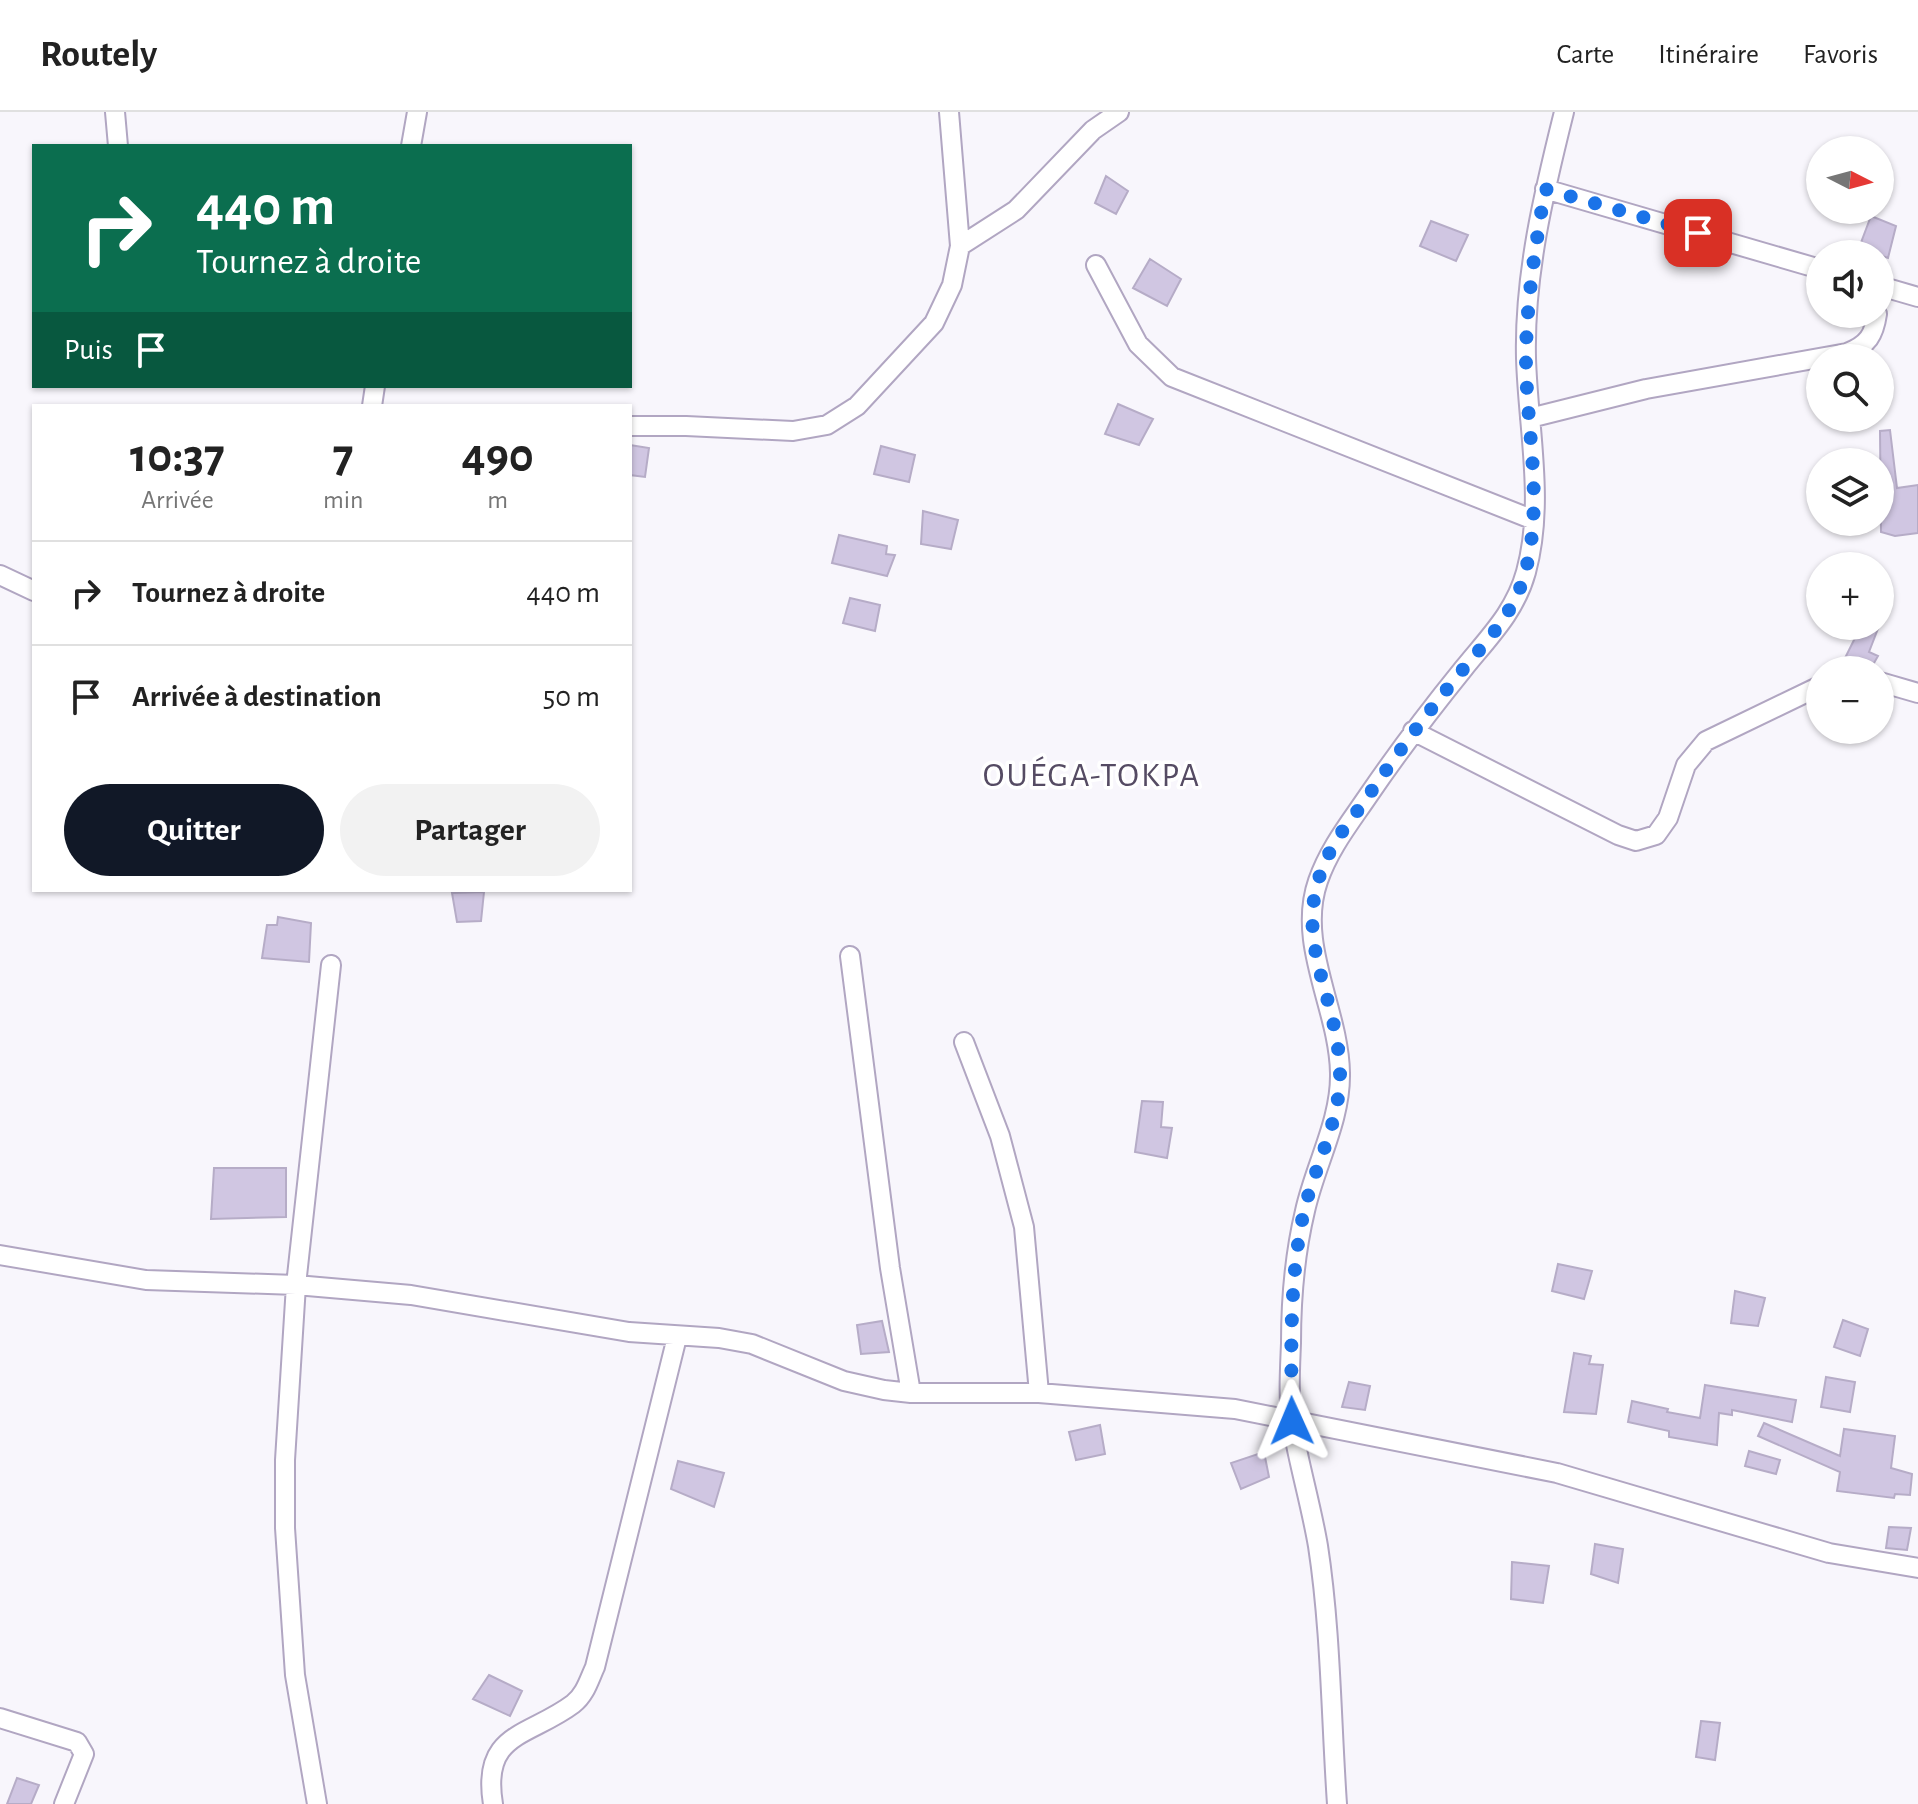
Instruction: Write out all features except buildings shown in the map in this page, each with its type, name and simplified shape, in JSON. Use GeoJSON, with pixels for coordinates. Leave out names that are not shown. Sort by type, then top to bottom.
{"type":"FeatureCollection","features":[{"type":"Feature","properties":{"kind":"street"},"geometry":{"type":"LineString","coordinates":[[115,112],[118,144]]}},
{"type":"Feature","properties":{"kind":"street"},"geometry":{"type":"LineString","coordinates":[[411,144],[417,112]]}},
{"type":"Feature","properties":{"kind":"street"},"geometry":{"type":"LineString","coordinates":[[632,426],[793,431],[827,425],[857,406],[934,323],[952,285],[960,246],[949,112]]}},
{"type":"Feature","properties":{"kind":"street"},"geometry":{"type":"LineString","coordinates":[[960,246],[1016,210],[1093,130],[1119,112]]}},
{"type":"Feature","properties":{"kind":"street"},"geometry":{"type":"LineString","coordinates":[[1337,1804],[1325,1606],[1318,1546],[1292,1421],[1294,1281],[1304,1212],[1338,1104],[1340,1070],[1311,922],[1312,899],[1332,847],[1413,731],[1511,610],[1527,567],[1534,520],[1526,355],[1530,283],[1545,189],[1564,112]]}},
{"type":"Feature","properties":{"kind":"street"},"geometry":{"type":"LineString","coordinates":[[1545,189],[1806,265]]}},
{"type":"Feature","properties":{"kind":"street"},"geometry":{"type":"LineString","coordinates":[[1096,265],[1138,344],[1172,377],[1534,520]]}},
{"type":"Feature","properties":{"kind":"street"},"geometry":{"type":"LineString","coordinates":[[1894,291],[1918,297]]}},
{"type":"Feature","properties":{"kind":"street"},"geometry":{"type":"LineString","coordinates":[[1530,418],[1646,389],[1847,353],[1861,347],[1874,334],[1875,328]]}},
{"type":"Feature","properties":{"kind":"street"},"geometry":{"type":"LineString","coordinates":[[0,575],[32,590]]}},
{"type":"Feature","properties":{"kind":"street"},"geometry":{"type":"LineString","coordinates":[[1894,686],[1918,693]]}},
{"type":"Feature","properties":{"kind":"street"},"geometry":{"type":"LineString","coordinates":[[1413,731],[1618,835],[1636,841],[1656,835],[1668,818],[1686,765],[1706,741],[1806,693]]}},
{"type":"Feature","properties":{"kind":"street"},"geometry":{"type":"LineString","coordinates":[[850,956],[890,1268],[911,1393]]}},
{"type":"Feature","properties":{"kind":"street"},"geometry":{"type":"LineString","coordinates":[[317,1804],[295,1675],[285,1528],[285,1460],[296,1285],[331,965]]}},
{"type":"Feature","properties":{"kind":"street"},"geometry":{"type":"LineString","coordinates":[[964,1042],[1000,1136],[1024,1227],[1039,1393]]}},
{"type":"Feature","properties":{"kind":"street"},"geometry":{"type":"LineString","coordinates":[[0,1255],[146,1280],[296,1285],[411,1295],[629,1332],[719,1338],[752,1344],[844,1381],[911,1393],[1039,1393],[1235,1409],[1557,1473],[1817,1550],[1918,1568]]}},
{"type":"Feature","properties":{"kind":"street"},"geometry":{"type":"LineString","coordinates":[[493,1804],[491,1771],[497,1752],[514,1737],[574,1703],[591,1678],[677,1337]]}},
{"type":"Feature","properties":{"kind":"street"},"geometry":{"type":"LineString","coordinates":[[0,1718],[77,1742],[84,1754],[64,1804]]}},
{"type":"Feature","properties":{"kind":"district","name":"OUÉGA-TOKPA"},"geometry":{"type":"Point","coordinates":[1092,776]}},
{"type":"Feature","properties":{"kind":"route"},"geometry":{"type":"LineString","coordinates":[[1292,1421],[1294,1281],[1304,1212],[1338,1104],[1340,1070],[1311,922],[1312,899],[1332,847],[1413,731],[1497,630],[1519,592],[1527,567],[1534,520],[1526,355],[1530,283],[1545,189],[1698,233]]}}]}
